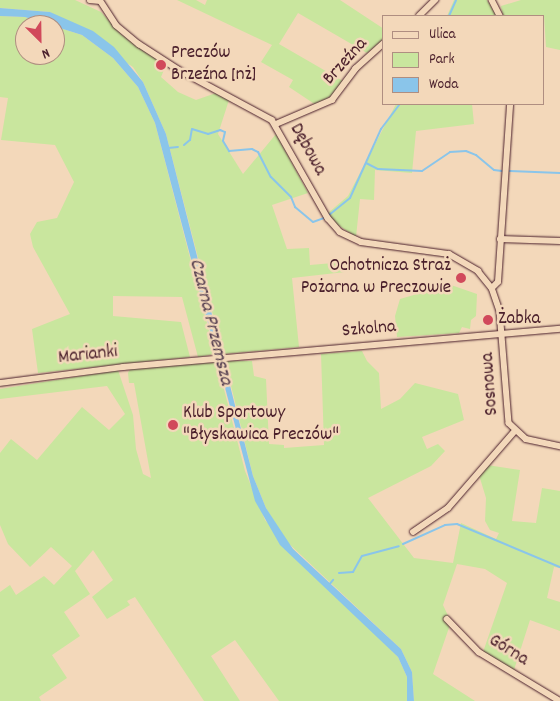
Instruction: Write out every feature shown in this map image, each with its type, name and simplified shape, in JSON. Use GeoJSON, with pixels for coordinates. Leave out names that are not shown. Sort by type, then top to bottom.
{"type":"FeatureCollection","features":[{"type":"Feature","properties":{"kind":"street"},"geometry":{"type":"LineString","coordinates":[[90,0],[100,0]]}},
{"type":"Feature","properties":{"kind":"street","name":"Dębowa"},"geometry":{"type":"LineString","coordinates":[[100,0],[116,25],[140,44],[179,70],[261,112],[276,124],[328,218],[340,232],[361,242],[449,254],[474,268],[492,288]]}},
{"type":"Feature","properties":{"kind":"street"},"geometry":{"type":"LineString","coordinates":[[420,15],[434,0]]}},
{"type":"Feature","properties":{"kind":"street"},"geometry":{"type":"LineString","coordinates":[[492,0],[500,15]]}},
{"type":"Feature","properties":{"kind":"street","name":"Brzeźna"},"geometry":{"type":"LineString","coordinates":[[276,124],[332,100],[355,69],[382,45]]}},
{"type":"Feature","properties":{"kind":"street"},"geometry":{"type":"LineString","coordinates":[[492,288],[498,282],[510,105]]}},
{"type":"Feature","properties":{"kind":"street"},"geometry":{"type":"LineString","coordinates":[[500,239],[560,241]]}},
{"type":"Feature","properties":{"kind":"street","name":"Sosnowa"},"geometry":{"type":"LineString","coordinates":[[413,532],[448,508],[514,432],[508,414],[498,303],[492,288]]}},
{"type":"Feature","properties":{"kind":"street","name":"Szkolna"},"geometry":{"type":"LineString","coordinates":[[180,362],[560,329]]}},
{"type":"Feature","properties":{"kind":"street","name":"Marianki"},"geometry":{"type":"LineString","coordinates":[[0,383],[180,362]]}},
{"type":"Feature","properties":{"kind":"street"},"geometry":{"type":"LineString","coordinates":[[514,432],[526,439],[560,446]]}},
{"type":"Feature","properties":{"kind":"street","name":"Górna"},"geometry":{"type":"LineString","coordinates":[[447,619],[479,652],[560,701]]}},
{"type":"Feature","properties":{"kind":"green space"},"geometry":{"type":"Polygon","coordinates":[[[0,0],[75,0],[101,12],[122,35],[166,65],[161,77],[178,92],[196,100],[216,93],[229,100],[218,134],[243,174],[276,134],[308,193],[272,205],[287,249],[309,248],[310,265],[345,262],[345,272],[292,278],[299,347],[223,354],[166,134],[143,82],[133,67],[65,22],[65,15],[0,8],[0,0]]]}},
{"type":"Feature","properties":{"kind":"green space"},"geometry":{"type":"Polygon","coordinates":[[[177,0],[196,0],[205,5],[207,0],[340,0],[382,28],[382,41],[367,53],[298,13],[279,44],[343,81],[333,95],[316,105],[289,87],[293,80],[261,62],[272,45],[177,0]]]}},
{"type":"Feature","properties":{"kind":"green space"},"geometry":{"type":"Polygon","coordinates":[[[454,0],[487,0],[496,15],[447,15],[454,0]]]}},
{"type":"Feature","properties":{"kind":"green space"},"geometry":{"type":"Polygon","coordinates":[[[521,0],[560,0],[560,50],[546,47],[545,15],[503,15],[501,6],[521,0]]]}},
{"type":"Feature","properties":{"kind":"green space"},"geometry":{"type":"Polygon","coordinates":[[[0,16],[15,17],[15,65],[65,65],[65,29],[82,35],[113,58],[138,87],[155,123],[215,354],[198,357],[182,297],[113,296],[113,316],[181,322],[190,357],[38,373],[32,329],[70,314],[33,247],[30,234],[37,222],[57,218],[74,182],[55,145],[1,140],[8,98],[0,97],[0,16]]]}},
{"type":"Feature","properties":{"kind":"green space"},"geometry":{"type":"Polygon","coordinates":[[[395,105],[472,105],[474,124],[416,131],[412,173],[375,170],[374,200],[360,199],[356,237],[335,223],[328,213],[348,196],[395,105]]]}},
{"type":"Feature","properties":{"kind":"green space"},"geometry":{"type":"Polygon","coordinates":[[[451,285],[477,294],[476,316],[471,320],[470,329],[462,327],[459,333],[397,337],[395,316],[400,299],[424,292],[424,287],[451,285]]]}},
{"type":"Feature","properties":{"kind":"green space"},"geometry":{"type":"Polygon","coordinates":[[[362,351],[367,361],[379,373],[381,409],[400,399],[415,383],[458,394],[464,420],[422,437],[427,449],[438,444],[445,451],[431,466],[368,498],[414,558],[453,563],[461,523],[496,539],[499,533],[490,530],[485,521],[486,498],[479,475],[487,465],[520,470],[512,521],[536,523],[542,488],[560,491],[560,568],[554,567],[547,598],[560,602],[560,631],[530,620],[514,670],[483,652],[507,583],[485,569],[457,564],[443,605],[451,622],[433,674],[475,701],[414,701],[412,672],[401,649],[285,540],[266,508],[253,476],[225,361],[252,361],[254,376],[266,379],[269,444],[284,445],[284,448],[324,445],[321,354],[362,351]]]}},
{"type":"Feature","properties":{"kind":"green space"},"geometry":{"type":"Polygon","coordinates":[[[217,362],[245,471],[265,520],[398,657],[407,677],[407,701],[279,701],[235,640],[211,656],[240,701],[204,701],[135,597],[127,601],[130,605],[107,619],[92,597],[113,580],[93,550],[75,571],[90,594],[64,612],[80,636],[52,655],[67,678],[39,697],[41,701],[0,701],[0,592],[10,585],[16,595],[44,576],[54,585],[72,566],[51,547],[30,567],[8,544],[0,525],[0,453],[11,439],[37,460],[82,407],[109,430],[125,414],[107,386],[0,399],[0,389],[118,370],[133,415],[136,449],[143,474],[151,478],[134,383],[129,383],[128,373],[130,369],[217,362]]]}},
{"type":"Feature","properties":{"kind":"water"},"geometry":{"type":"Polygon","coordinates":[[[0,8],[50,12],[57,15],[15,15],[15,17],[0,16],[0,8]]]}},
{"type":"Feature","properties":{"kind":"water","name":"Czarna Przemsza"},"geometry":{"type":"Polygon","coordinates":[[[65,19],[93,31],[114,47],[143,82],[166,134],[253,476],[266,508],[293,549],[401,649],[412,672],[414,701],[407,701],[407,677],[398,657],[280,545],[255,501],[155,123],[138,87],[113,58],[82,35],[65,30],[65,19]]]}},
{"type":"Feature","properties":{"kind":"waterway"},"geometry":{"type":"LineString","coordinates":[[449,15],[456,0]]}},
{"type":"Feature","properties":{"kind":"waterway"},"geometry":{"type":"LineString","coordinates":[[329,215],[350,198],[381,129],[399,105]]}},
{"type":"Feature","properties":{"kind":"waterway"},"geometry":{"type":"LineString","coordinates":[[184,145],[190,140],[192,129],[208,134],[220,130],[225,132],[223,141],[229,151],[252,149],[258,152],[271,177],[291,197],[295,207],[313,222],[324,218]]}},
{"type":"Feature","properties":{"kind":"waterway"},"geometry":{"type":"LineString","coordinates":[[168,148],[178,147]]}},
{"type":"Feature","properties":{"kind":"waterway"},"geometry":{"type":"LineString","coordinates":[[366,163],[378,169],[422,171],[450,152],[466,151],[476,155],[494,170],[502,171]]}},
{"type":"Feature","properties":{"kind":"waterway"},"geometry":{"type":"LineString","coordinates":[[510,171],[560,173]]}},
{"type":"Feature","properties":{"kind":"waterway"},"geometry":{"type":"LineString","coordinates":[[403,544],[445,525],[457,524],[560,567]]}},
{"type":"Feature","properties":{"kind":"waterway"},"geometry":{"type":"LineString","coordinates":[[339,573],[353,572],[362,556],[399,546]]}},
{"type":"Feature","properties":{"kind":"waterway"},"geometry":{"type":"LineString","coordinates":[[328,586],[333,580]]}},
{"type":"Feature","properties":{"kind":"place","name":"Preczów Brzeźna [nż]"},"geometry":{"type":"Point","coordinates":[161,65]}},
{"type":"Feature","properties":{"kind":"place","name":"Ochotnicza Straż Pożarna w Preczowie"},"geometry":{"type":"Point","coordinates":[461,278]}},
{"type":"Feature","properties":{"kind":"place","name":"Żabka"},"geometry":{"type":"Point","coordinates":[488,320]}},
{"type":"Feature","properties":{"kind":"place","name":"Klub Sportowy \"Błyskawica Preczów\""},"geometry":{"type":"Point","coordinates":[173,425]}}]}
